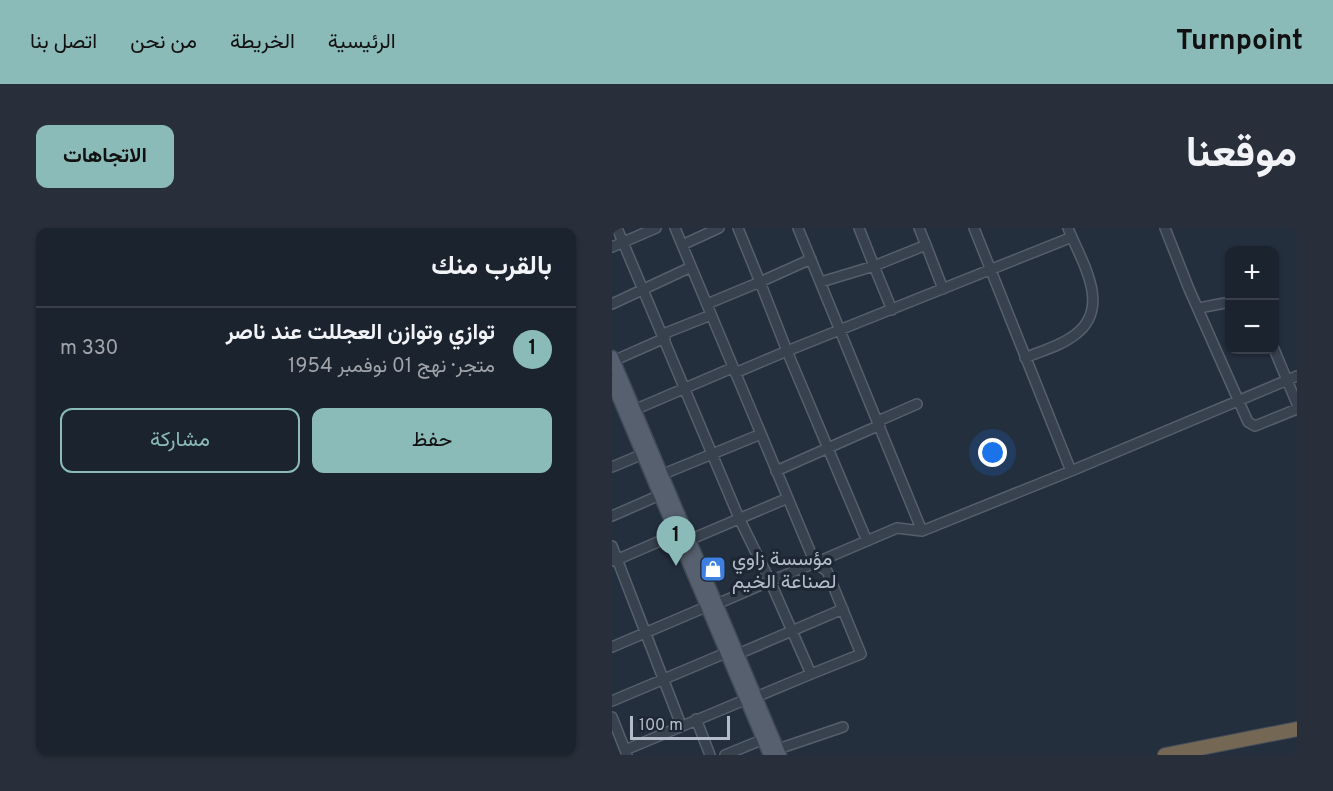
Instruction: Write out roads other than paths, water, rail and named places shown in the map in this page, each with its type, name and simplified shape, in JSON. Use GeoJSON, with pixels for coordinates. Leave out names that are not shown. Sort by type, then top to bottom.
{"type":"FeatureCollection","features":[{"type":"Feature","properties":{"kind":"highway"},"geometry":{"type":"LineString","coordinates":[[1165,755],[1297,729]]}},
{"type":"Feature","properties":{"kind":"highway"},"geometry":{"type":"LineString","coordinates":[[1212,755],[1297,738]]}},
{"type":"Feature","properties":{"kind":"main road"},"geometry":{"type":"LineString","coordinates":[[613,359],[689,540],[712,605]]}},
{"type":"Feature","properties":{"kind":"main road"},"geometry":{"type":"LineString","coordinates":[[612,381],[676,534],[712,605],[776,753]]}},
{"type":"Feature","properties":{"kind":"main road"},"geometry":{"type":"LineString","coordinates":[[751,698],[764,739],[776,753]]}},
{"type":"Feature","properties":{"kind":"street"},"geometry":{"type":"LineString","coordinates":[[617,228],[740,519],[811,674]]}},
{"type":"Feature","properties":{"kind":"street"},"geometry":{"type":"LineString","coordinates":[[612,247],[656,228]]}},
{"type":"Feature","properties":{"kind":"street"},"geometry":{"type":"LineString","coordinates":[[612,717],[626,752],[681,725],[861,654],[827,571],[815,563],[675,228]]}},
{"type":"Feature","properties":{"kind":"street"},"geometry":{"type":"LineString","coordinates":[[682,244],[719,228]]}},
{"type":"Feature","properties":{"kind":"street"},"geometry":{"type":"LineString","coordinates":[[738,228],[827,449],[867,541]]}},
{"type":"Feature","properties":{"kind":"street"},"geometry":{"type":"LineString","coordinates":[[798,228],[922,531]]}},
{"type":"Feature","properties":{"kind":"street"},"geometry":{"type":"LineString","coordinates":[[859,228],[892,310]]}},
{"type":"Feature","properties":{"kind":"street"},"geometry":{"type":"LineString","coordinates":[[919,228],[943,289]]}},
{"type":"Feature","properties":{"kind":"street"},"geometry":{"type":"LineString","coordinates":[[974,228],[1071,471]]}},
{"type":"Feature","properties":{"kind":"street"},"geometry":{"type":"LineString","coordinates":[[1165,228],[1252,426],[1297,410]]}},
{"type":"Feature","properties":{"kind":"street"},"geometry":{"type":"LineString","coordinates":[[634,410],[991,271],[1070,233],[1096,302],[1090,318],[1076,334],[1025,358]]}},
{"type":"Feature","properties":{"kind":"street"},"geometry":{"type":"LineString","coordinates":[[821,282],[874,266],[926,245]]}},
{"type":"Feature","properties":{"kind":"street"},"geometry":{"type":"LineString","coordinates":[[707,304],[811,259]]}},
{"type":"Feature","properties":{"kind":"street"},"geometry":{"type":"LineString","coordinates":[[612,304],[691,267]]}},
{"type":"Feature","properties":{"kind":"street"},"geometry":{"type":"LineString","coordinates":[[1199,308],[1225,303]]}},
{"type":"Feature","properties":{"kind":"street"},"geometry":{"type":"LineString","coordinates":[[613,359],[711,315]]}},
{"type":"Feature","properties":{"kind":"street"},"geometry":{"type":"LineString","coordinates":[[1278,354],[1293,378],[1297,404]]}},
{"type":"Feature","properties":{"kind":"street"},"geometry":{"type":"LineString","coordinates":[[612,647],[897,528],[922,531],[1293,378]]}},
{"type":"Feature","properties":{"kind":"street"},"geometry":{"type":"LineString","coordinates":[[776,471],[827,449],[917,404]]}},
{"type":"Feature","properties":{"kind":"street"},"geometry":{"type":"LineString","coordinates":[[661,475],[761,434]]}},
{"type":"Feature","properties":{"kind":"street"},"geometry":{"type":"LineString","coordinates":[[612,467],[643,454]]}},
{"type":"Feature","properties":{"kind":"street"},"geometry":{"type":"LineString","coordinates":[[612,516],[660,495]]}},
{"type":"Feature","properties":{"kind":"street"},"geometry":{"type":"LineString","coordinates":[[689,540],[788,498]]}},
{"type":"Feature","properties":{"kind":"street"},"geometry":{"type":"LineString","coordinates":[[615,560],[676,534]]}},
{"type":"Feature","properties":{"kind":"street"},"geometry":{"type":"LineString","coordinates":[[612,546],[615,560],[681,725]]}},
{"type":"Feature","properties":{"kind":"street"},"geometry":{"type":"LineString","coordinates":[[612,701],[843,609]]}},
{"type":"Feature","properties":{"kind":"street"},"geometry":{"type":"LineString","coordinates":[[696,719],[710,755]]}},
{"type":"Feature","properties":{"kind":"street"},"geometry":{"type":"LineString","coordinates":[[776,753],[843,727]]}},
{"type":"Feature","properties":{"kind":"street"},"geometry":{"type":"LineString","coordinates":[[725,755],[764,739]]}},
{"type":"Feature","properties":{"kind":"place","name":"توازي وتوازن العجللت عند ناصر"},"geometry":{"type":"Point","coordinates":[676,566]}},
{"type":"Feature","properties":{"kind":"place","name":"مؤسسة زاوي لصناعة الخيم"},"geometry":{"type":"Point","coordinates":[713,569]}}]}
